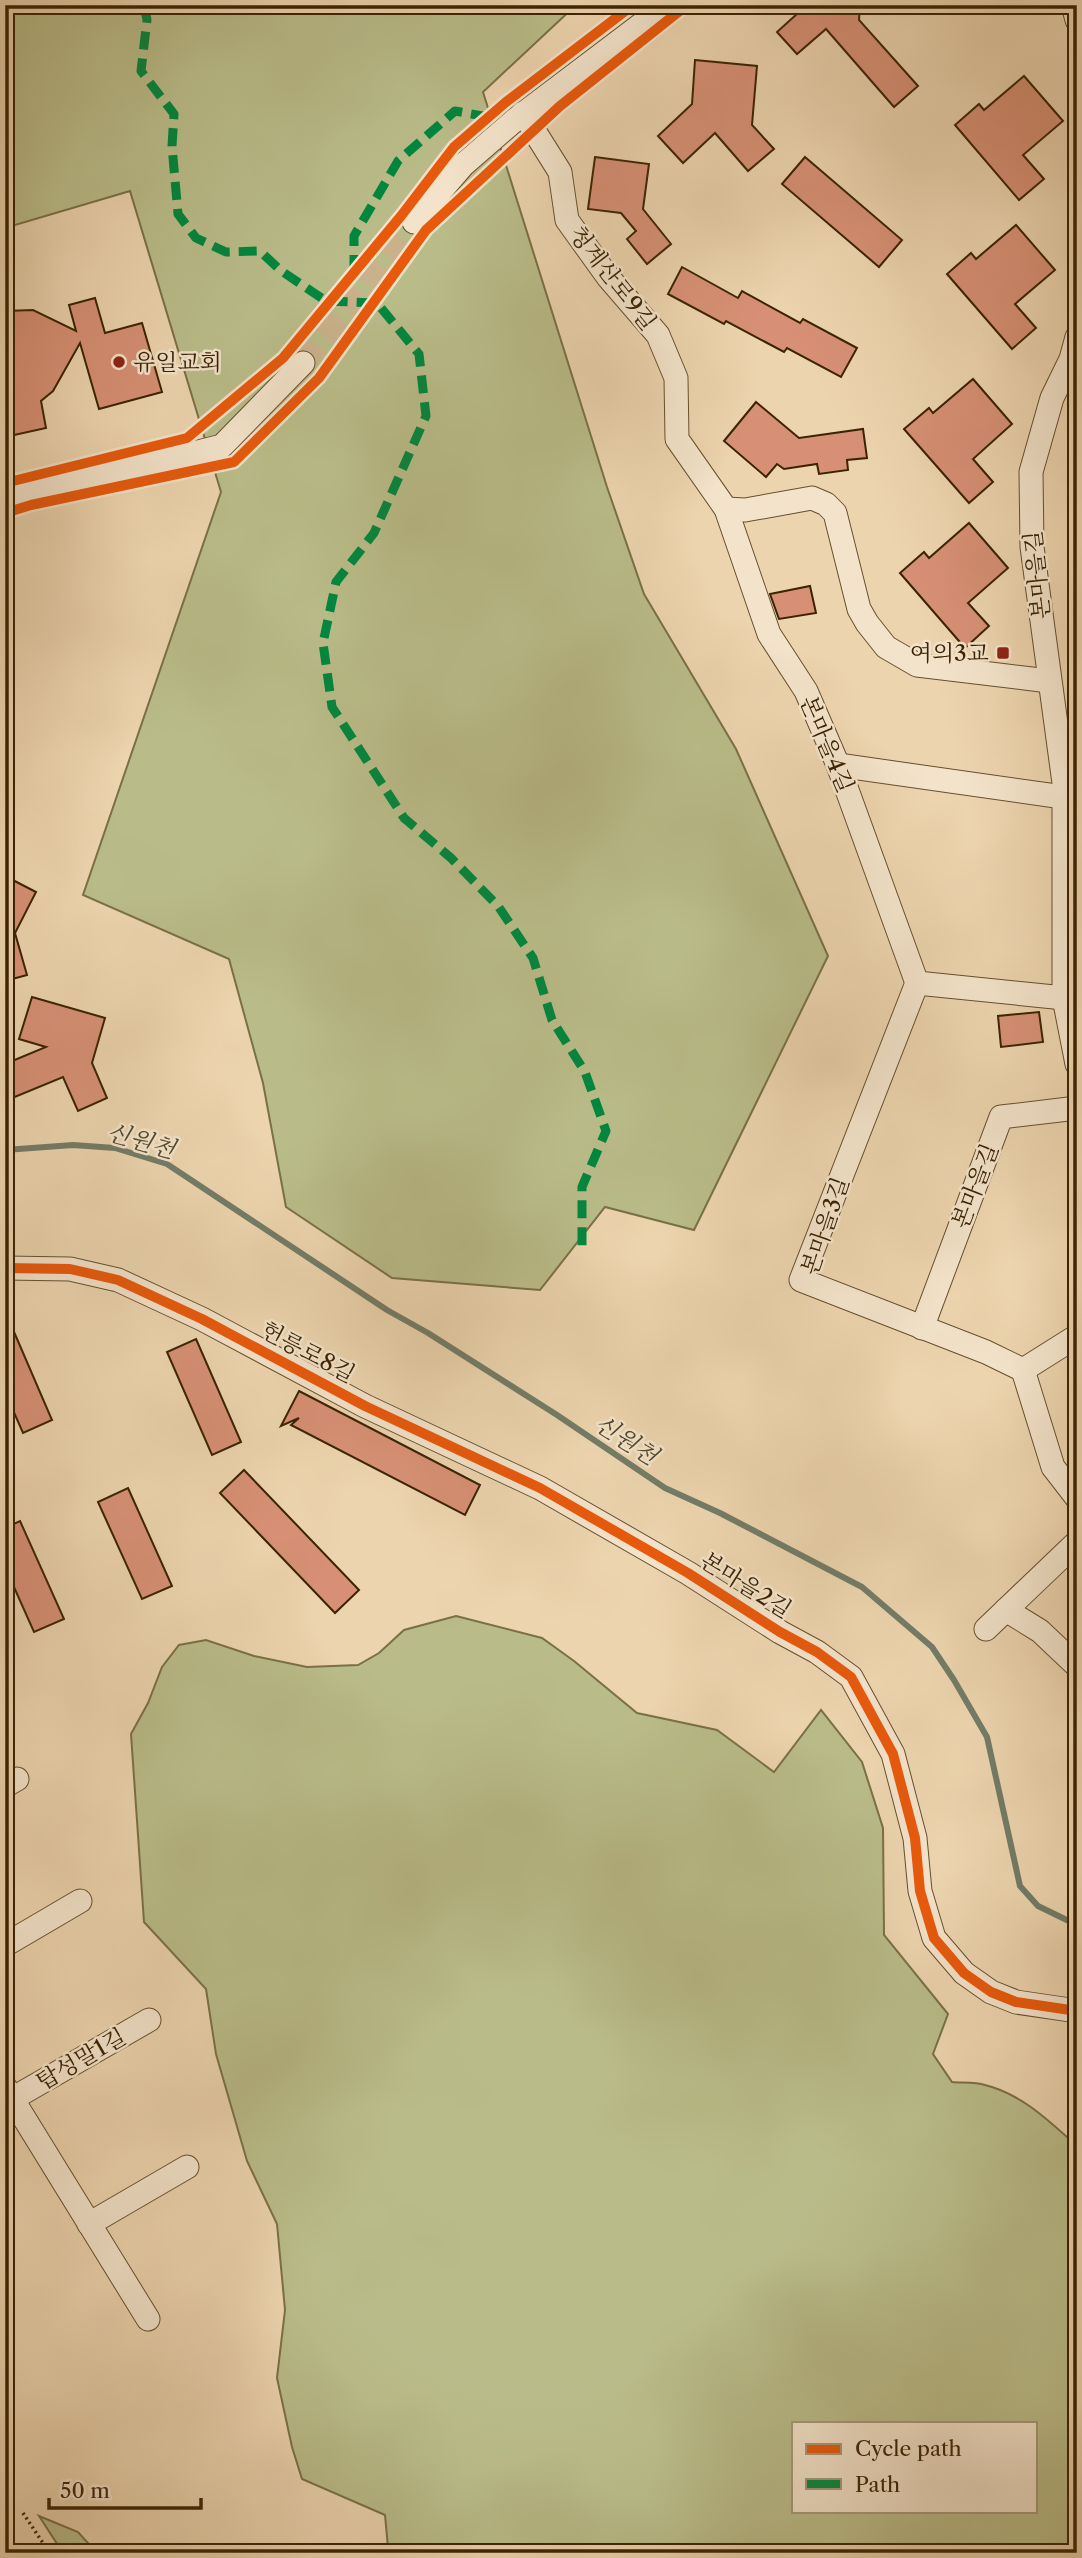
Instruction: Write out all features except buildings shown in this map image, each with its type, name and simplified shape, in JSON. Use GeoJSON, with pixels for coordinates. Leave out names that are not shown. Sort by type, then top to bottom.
{"type":"FeatureCollection","features":[{"type":"Feature","properties":{"kind":"street"},"geometry":{"type":"LineString","coordinates":[[414,222],[463,165],[523,113],[667,5]]}},
{"type":"Feature","properties":{"kind":"street"},"geometry":{"type":"LineString","coordinates":[[1073,5],[1077,20]]}},
{"type":"Feature","properties":{"kind":"street","name":"청계산로9길"},"geometry":{"type":"LineString","coordinates":[[523,113],[560,172],[566,220],[608,277],[659,335],[676,378],[677,439],[726,509]]}},
{"type":"Feature","properties":{"kind":"street","name":"본마을길"},"geometry":{"type":"LineString","coordinates":[[1075,352],[1052,398],[1031,472],[1032,547],[1064,783],[1064,998],[1077,1064]]}},
{"type":"Feature","properties":{"kind":"street"},"geometry":{"type":"LineString","coordinates":[[5,501],[222,446],[303,363]]}},
{"type":"Feature","properties":{"kind":"street"},"geometry":{"type":"LineString","coordinates":[[726,509],[745,509],[812,498],[825,504],[835,513],[859,609],[886,647],[917,665],[1049,681]]}},
{"type":"Feature","properties":{"kind":"street","name":"본마을4길"},"geometry":{"type":"LineString","coordinates":[[726,509],[769,634],[806,691],[838,765],[917,984]]}},
{"type":"Feature","properties":{"kind":"street"},"geometry":{"type":"LineString","coordinates":[[838,765],[1063,797]]}},
{"type":"Feature","properties":{"kind":"street"},"geometry":{"type":"LineString","coordinates":[[917,984],[1064,998]]}},
{"type":"Feature","properties":{"kind":"street","name":"본마을3길"},"geometry":{"type":"LineString","coordinates":[[917,984],[801,1280],[986,1352],[1023,1370]]}},
{"type":"Feature","properties":{"kind":"street","name":"본마을길"},"geometry":{"type":"LineString","coordinates":[[922,1328],[1001,1117],[1077,1108]]}},
{"type":"Feature","properties":{"kind":"street","name":"헌릉로8길"},"geometry":{"type":"LineString","coordinates":[[5,1268],[70,1269],[118,1280],[202,1319],[365,1406],[540,1488],[579,1512]]}},
{"type":"Feature","properties":{"kind":"street"},"geometry":{"type":"LineString","coordinates":[[1077,1336],[1023,1370],[1053,1467],[1077,1498]]}},
{"type":"Feature","properties":{"kind":"street","name":"본마을2길"},"geometry":{"type":"LineString","coordinates":[[579,1512],[688,1573],[780,1632],[817,1652],[850,1677],[873,1713],[893,1754],[915,1838],[920,1891],[934,1938],[964,1973],[991,1992],[1016,2003],[1077,2011]]}},
{"type":"Feature","properties":{"kind":"street"},"geometry":{"type":"LineString","coordinates":[[986,1629],[1077,1542]]}},
{"type":"Feature","properties":{"kind":"street"},"geometry":{"type":"LineString","coordinates":[[1006,1611],[1040,1631],[1077,1666]]}},
{"type":"Feature","properties":{"kind":"street"},"geometry":{"type":"LineString","coordinates":[[5,1945],[80,1901]]}},
{"type":"Feature","properties":{"kind":"street","name":"탑성말1길"},"geometry":{"type":"LineString","coordinates":[[148,2319],[9,2093],[149,2020]]}},
{"type":"Feature","properties":{"kind":"street"},"geometry":{"type":"LineString","coordinates":[[89,2224],[187,2166]]}},
{"type":"Feature","properties":{"kind":"path"},"geometry":{"type":"LineString","coordinates":[[23,2513],[43,2543],[28,2553]]}},
{"type":"Feature","properties":{"kind":"green space"},"geometry":{"type":"Polygon","coordinates":[[[5,5],[576,5],[483,92],[607,487],[644,594],[736,749],[828,956],[694,1230],[605,1207],[540,1290],[392,1278],[286,1207],[263,1083],[229,959],[83,895],[221,492],[130,191],[5,228],[5,5]]]}},
{"type":"Feature","properties":{"kind":"green space"},"geometry":{"type":"Polygon","coordinates":[[[456,1616],[542,1638],[637,1713],[717,1730],[774,1772],[821,1710],[862,1762],[883,1828],[884,1935],[948,2014],[933,2054],[952,2082],[981,2084],[1011,2095],[1035,2110],[1077,2146],[1077,2553],[385,2553],[388,2548],[385,2515],[302,2479],[277,2378],[285,2310],[277,2224],[247,2161],[216,2054],[206,1989],[144,1922],[131,1734],[148,1703],[162,1667],[179,1645],[206,1640],[254,1656],[307,1667],[358,1665],[379,1653],[404,1630],[456,1616]]]}},
{"type":"Feature","properties":{"kind":"green space"},"geometry":{"type":"Polygon","coordinates":[[[39,2516],[78,2532],[97,2553],[63,2553],[39,2516]]]}},
{"type":"Feature","properties":{"kind":"waterway","name":"신원천"},"geometry":{"type":"LineString","coordinates":[[5,1150],[73,1145],[115,1148],[167,1164],[387,1310],[557,1415],[665,1488],[720,1513],[862,1587],[932,1647],[954,1680],[987,1737],[1020,1886],[1038,1906],[1077,1925]]}},
{"type":"Feature","properties":{"kind":"tunnel"},"geometry":{"type":"LineString","coordinates":[[303,363],[414,222]]}},
{"type":"Feature","properties":{"kind":"marked path"},"geometry":{"type":"LineString","coordinates":[[144,5],[147,20],[141,71],[174,114],[172,146],[178,214],[196,238],[226,252],[260,251],[280,270],[326,301],[377,303],[419,354],[426,416],[374,533],[336,582],[323,643],[332,707],[404,818],[451,858],[498,906],[533,958],[552,1020],[585,1072],[606,1131],[582,1187],[582,1251]]}},
{"type":"Feature","properties":{"kind":"marked path"},"geometry":{"type":"LineString","coordinates":[[354,273],[354,236],[398,161],[455,111],[489,117]]}},
{"type":"Feature","properties":{"kind":"cycle path"},"geometry":{"type":"LineString","coordinates":[[5,483],[187,438],[283,358],[401,216],[454,147],[506,102],[633,5]]}},
{"type":"Feature","properties":{"kind":"cycle path"},"geometry":{"type":"LineString","coordinates":[[5,513],[31,505],[234,462],[319,378],[426,230],[560,106],[687,5]]}},
{"type":"Feature","properties":{"kind":"cycle path"},"geometry":{"type":"LineString","coordinates":[[5,1268],[70,1269],[118,1280],[202,1319],[365,1406],[540,1488],[688,1573],[780,1632],[817,1652],[851,1677],[893,1754],[915,1838],[920,1891],[934,1938],[964,1973],[991,1992],[1016,2002],[1077,2011]]}},
{"type":"Feature","properties":{"kind":"place","name":"유일교회"},"geometry":{"type":"Point","coordinates":[119,362]}},
{"type":"Feature","properties":{"kind":"place","name":"여의3교"},"geometry":{"type":"Point","coordinates":[1003,653]}}]}
